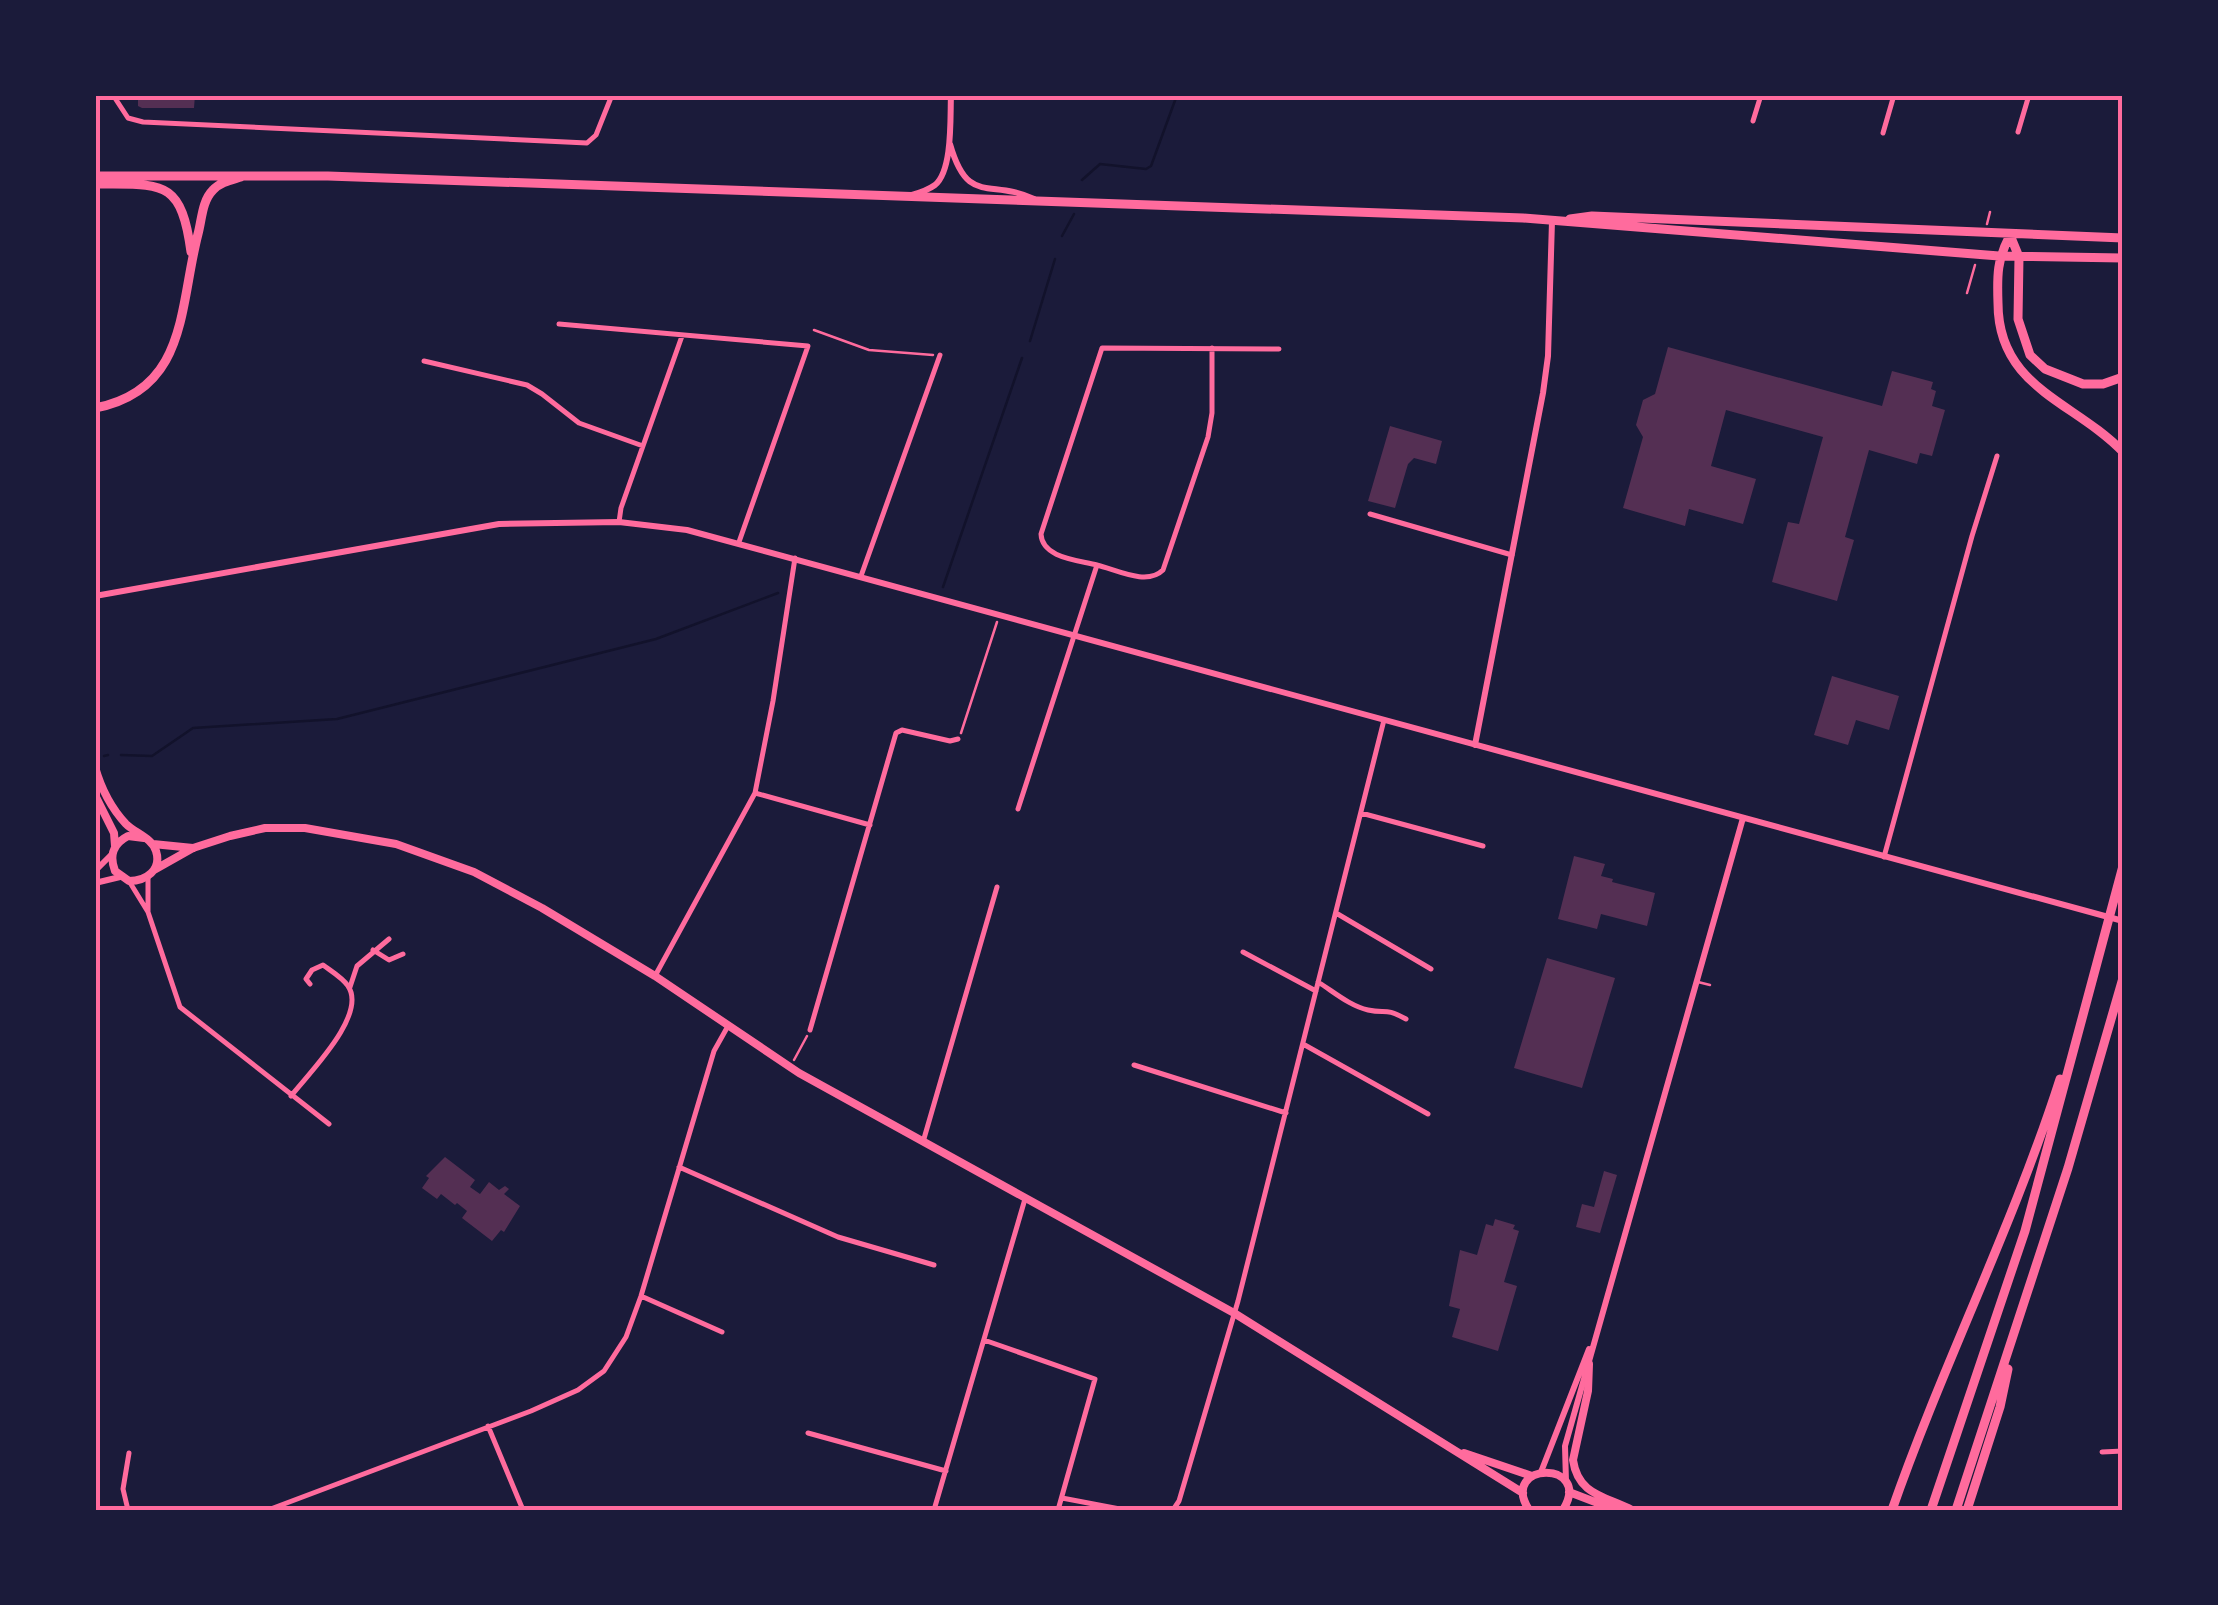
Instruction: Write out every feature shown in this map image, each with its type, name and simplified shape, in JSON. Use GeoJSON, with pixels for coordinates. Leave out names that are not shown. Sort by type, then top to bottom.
{"type":"FeatureCollection","features":[{"type":"Feature","properties":{"kind":"highway"},"geometry":{"type":"LineString","coordinates":[[95,408],[118,404],[143,389],[161,371],[181,322],[191,254],[210,194],[223,182],[254,174]]}},
{"type":"Feature","properties":{"kind":"highway"},"geometry":{"type":"LineString","coordinates":[[95,177],[254,174],[1036,200],[1552,221],[1999,256],[2123,258]]}},
{"type":"Feature","properties":{"kind":"highway"},"geometry":{"type":"LineString","coordinates":[[95,177],[155,185],[174,197],[187,222],[191,254]]}},
{"type":"Feature","properties":{"kind":"highway"},"geometry":{"type":"LineString","coordinates":[[1552,221],[1592,216],[2123,238]]}},
{"type":"Feature","properties":{"kind":"highway"},"geometry":{"type":"LineString","coordinates":[[2010,235],[1999,256],[1998,313],[2002,339],[2011,358],[2039,390],[2088,421],[2123,452]]}},
{"type":"Feature","properties":{"kind":"highway"},"geometry":{"type":"LineString","coordinates":[[2010,235],[2019,256],[2018,319],[2030,354],[2046,369],[2083,384],[2103,384],[2123,377]]}},
{"type":"Feature","properties":{"kind":"highway"},"geometry":{"type":"LineString","coordinates":[[1931,1510],[2025,1230],[2123,866]]}},
{"type":"Feature","properties":{"kind":"highway"},"geometry":{"type":"LineString","coordinates":[[1892,1510],[1942,1378],[2035,1159],[2102,947]]}},
{"type":"Feature","properties":{"kind":"highway"},"geometry":{"type":"LineString","coordinates":[[1956,1510],[2068,1168],[2123,978]]}},
{"type":"Feature","properties":{"kind":"highway"},"geometry":{"type":"LineString","coordinates":[[1967,1510],[2000,1407],[2016,1328]]}},
{"type":"Feature","properties":{"kind":"main road"},"geometry":{"type":"LineString","coordinates":[[95,767],[107,798],[127,825],[148,840],[158,861],[151,874]]}},
{"type":"Feature","properties":{"kind":"main road"},"geometry":{"type":"LineString","coordinates":[[95,795],[110,824],[115,870],[125,879],[151,874],[193,848],[265,828],[305,828],[396,844],[474,872],[655,976],[789,1066],[1234,1313],[1442,1443],[1524,1504],[1536,1474]]}},
{"type":"Feature","properties":{"kind":"main road"},"geometry":{"type":"LineString","coordinates":[[113,850],[128,836],[193,848]]}},
{"type":"Feature","properties":{"kind":"main road"},"geometry":{"type":"LineString","coordinates":[[1589,1364],[1575,1470],[1590,1492],[1632,1510]]}},
{"type":"Feature","properties":{"kind":"main road"},"geometry":{"type":"LineString","coordinates":[[1442,1443],[1486,1463],[1536,1474],[1555,1473],[1567,1487],[1616,1510]]}},
{"type":"Feature","properties":{"kind":"main road"},"geometry":{"type":"LineString","coordinates":[[1563,1510],[1567,1487]]}},
{"type":"Feature","properties":{"kind":"street"},"geometry":{"type":"LineString","coordinates":[[113,95],[128,118],[143,122],[587,143],[596,135],[612,95]]}},
{"type":"Feature","properties":{"kind":"street"},"geometry":{"type":"LineString","coordinates":[[910,195],[926,190],[941,178],[950,143],[951,95]]}},
{"type":"Feature","properties":{"kind":"street"},"geometry":{"type":"LineString","coordinates":[[1753,121],[1761,95]]}},
{"type":"Feature","properties":{"kind":"street"},"geometry":{"type":"LineString","coordinates":[[1883,133],[1894,95]]}},
{"type":"Feature","properties":{"kind":"street"},"geometry":{"type":"LineString","coordinates":[[2018,132],[2029,95]]}},
{"type":"Feature","properties":{"kind":"street"},"geometry":{"type":"LineString","coordinates":[[950,143],[956,165],[973,185],[1018,192],[1036,200]]}},
{"type":"Feature","properties":{"kind":"street"},"geometry":{"type":"LineString","coordinates":[[1475,745],[1536,440],[1548,356],[1552,221]]}},
{"type":"Feature","properties":{"kind":"street"},"geometry":{"type":"LineString","coordinates":[[560,324],[808,346],[739,542]]}},
{"type":"Feature","properties":{"kind":"street"},"geometry":{"type":"LineString","coordinates":[[619,522],[682,335]]}},
{"type":"Feature","properties":{"kind":"street"},"geometry":{"type":"LineString","coordinates":[[1212,348],[1208,437],[1163,570],[1148,578],[1046,550],[1040,534],[1102,348],[1212,348],[1278,349]]}},
{"type":"Feature","properties":{"kind":"street"},"geometry":{"type":"LineString","coordinates":[[861,576],[940,355]]}},
{"type":"Feature","properties":{"kind":"street"},"geometry":{"type":"LineString","coordinates":[[424,361],[527,386],[579,423],[643,446]]}},
{"type":"Feature","properties":{"kind":"street"},"geometry":{"type":"LineString","coordinates":[[1884,857],[1997,456]]}},
{"type":"Feature","properties":{"kind":"street"},"geometry":{"type":"LineString","coordinates":[[1370,514],[1512,555]]}},
{"type":"Feature","properties":{"kind":"street"},"geometry":{"type":"LineString","coordinates":[[95,596],[499,524],[619,522],[687,530],[2123,921]]}},
{"type":"Feature","properties":{"kind":"street"},"geometry":{"type":"LineString","coordinates":[[655,976],[755,793],[795,558]]}},
{"type":"Feature","properties":{"kind":"street"},"geometry":{"type":"LineString","coordinates":[[1018,809],[1072,635],[1098,566]]}},
{"type":"Feature","properties":{"kind":"street"},"geometry":{"type":"LineString","coordinates":[[1173,1510],[1234,1313],[1384,720]]}},
{"type":"Feature","properties":{"kind":"street"},"geometry":{"type":"LineString","coordinates":[[810,1030],[896,734],[902,730],[950,741],[958,739]]}},
{"type":"Feature","properties":{"kind":"street"},"geometry":{"type":"LineString","coordinates":[[755,793],[870,825]]}},
{"type":"Feature","properties":{"kind":"street"},"geometry":{"type":"LineString","coordinates":[[1361,813],[1483,846]]}},
{"type":"Feature","properties":{"kind":"street"},"geometry":{"type":"LineString","coordinates":[[1567,1487],[1565,1446],[1743,818]]}},
{"type":"Feature","properties":{"kind":"street"},"geometry":{"type":"LineString","coordinates":[[95,871],[113,850]]}},
{"type":"Feature","properties":{"kind":"street"},"geometry":{"type":"LineString","coordinates":[[148,912],[151,874]]}},
{"type":"Feature","properties":{"kind":"street"},"geometry":{"type":"LineString","coordinates":[[95,884],[125,879],[148,912],[180,1007],[329,1124]]}},
{"type":"Feature","properties":{"kind":"street"},"geometry":{"type":"LineString","coordinates":[[923,1142],[996,887]]}},
{"type":"Feature","properties":{"kind":"street"},"geometry":{"type":"LineString","coordinates":[[1336,913],[1430,969]]}},
{"type":"Feature","properties":{"kind":"street"},"geometry":{"type":"LineString","coordinates":[[291,1096],[347,1023],[353,1003],[350,987],[357,966],[389,939]]}},
{"type":"Feature","properties":{"kind":"street"},"geometry":{"type":"LineString","coordinates":[[373,950],[389,960],[403,954]]}},
{"type":"Feature","properties":{"kind":"street"},"geometry":{"type":"LineString","coordinates":[[1242,952],[1316,991]]}},
{"type":"Feature","properties":{"kind":"street"},"geometry":{"type":"LineString","coordinates":[[310,984],[306,979],[312,970],[323,965],[350,987]]}},
{"type":"Feature","properties":{"kind":"street"},"geometry":{"type":"LineString","coordinates":[[1318,982],[1353,1004],[1371,1011],[1387,1008],[1406,1019]]}},
{"type":"Feature","properties":{"kind":"street"},"geometry":{"type":"LineString","coordinates":[[268,1510],[562,1397],[594,1379],[618,1351],[642,1296],[714,1051],[728,1026]]}},
{"type":"Feature","properties":{"kind":"street"},"geometry":{"type":"LineString","coordinates":[[1303,1044],[1428,1114]]}},
{"type":"Feature","properties":{"kind":"street"},"geometry":{"type":"LineString","coordinates":[[1134,1064],[1286,1113]]}},
{"type":"Feature","properties":{"kind":"street"},"geometry":{"type":"LineString","coordinates":[[679,1166],[838,1237],[934,1265]]}},
{"type":"Feature","properties":{"kind":"street"},"geometry":{"type":"LineString","coordinates":[[934,1510],[1027,1197]]}},
{"type":"Feature","properties":{"kind":"street"},"geometry":{"type":"LineString","coordinates":[[642,1296],[722,1332]]}},
{"type":"Feature","properties":{"kind":"street"},"geometry":{"type":"LineString","coordinates":[[984,1340],[1095,1379],[1058,1510]]}},
{"type":"Feature","properties":{"kind":"street"},"geometry":{"type":"LineString","coordinates":[[1536,1474],[1592,1344]]}},
{"type":"Feature","properties":{"kind":"street"},"geometry":{"type":"LineString","coordinates":[[488,1426],[523,1510]]}},
{"type":"Feature","properties":{"kind":"street"},"geometry":{"type":"LineString","coordinates":[[808,1433],[946,1471]]}},
{"type":"Feature","properties":{"kind":"street"},"geometry":{"type":"LineString","coordinates":[[128,1452],[123,1490],[128,1510]]}},
{"type":"Feature","properties":{"kind":"street"},"geometry":{"type":"LineString","coordinates":[[2102,1452],[2123,1452]]}},
{"type":"Feature","properties":{"kind":"street"},"geometry":{"type":"LineString","coordinates":[[1062,1498],[1125,1510]]}},
{"type":"Feature","properties":{"kind":"lane"},"geometry":{"type":"LineString","coordinates":[[1696,981],[1710,986]]}},
{"type":"Feature","properties":{"kind":"path"},"geometry":{"type":"LineString","coordinates":[[814,330],[870,350],[940,355]]}},
{"type":"Feature","properties":{"kind":"path"},"geometry":{"type":"LineString","coordinates":[[958,739],[999,614]]}},
{"type":"Feature","properties":{"kind":"path"},"geometry":{"type":"LineString","coordinates":[[789,1066],[810,1030]]}},
{"type":"Feature","properties":{"kind":"building"},"geometry":{"type":"Polygon","coordinates":[[[138,95],[195,95],[194,108],[142,108],[138,106],[138,95]]]}},
{"type":"Feature","properties":{"kind":"building"},"geometry":{"type":"Polygon","coordinates":[[[1668,347],[1882,406],[1892,371],[1933,382],[1931,389],[1936,391],[1932,406],[1945,410],[1932,456],[1920,453],[1917,464],[1869,450],[1845,537],[1854,540],[1837,601],[1772,582],[1788,522],[1799,524],[1823,437],[1726,410],[1711,466],[1756,479],[1743,524],[1689,509],[1685,526],[1623,508],[1643,437],[1636,425],[1643,400],[1655,394],[1668,347]]]}},
{"type":"Feature","properties":{"kind":"building"},"geometry":{"type":"Polygon","coordinates":[[[1390,426],[1442,441],[1436,464],[1414,458],[1408,464],[1395,508],[1368,501],[1390,426]]]}},
{"type":"Feature","properties":{"kind":"building"},"geometry":{"type":"Polygon","coordinates":[[[1832,676],[1899,696],[1889,730],[1856,720],[1848,745],[1814,735],[1832,676]]]}},
{"type":"Feature","properties":{"kind":"building"},"geometry":{"type":"Polygon","coordinates":[[[1574,856],[1605,864],[1601,876],[1613,879],[1612,882],[1655,893],[1647,926],[1601,914],[1597,929],[1558,919],[1574,856]]]}},
{"type":"Feature","properties":{"kind":"building"},"geometry":{"type":"Polygon","coordinates":[[[1547,958],[1615,978],[1582,1088],[1514,1068],[1547,958]]]}},
{"type":"Feature","properties":{"kind":"building"},"geometry":{"type":"Polygon","coordinates":[[[445,1157],[475,1180],[470,1187],[480,1194],[489,1182],[499,1190],[505,1186],[509,1189],[504,1194],[520,1206],[504,1232],[501,1230],[492,1241],[462,1218],[467,1211],[457,1203],[441,1194],[437,1199],[422,1188],[429,1178],[426,1176],[445,1157]]]}},
{"type":"Feature","properties":{"kind":"building"},"geometry":{"type":"Polygon","coordinates":[[[1604,1171],[1617,1175],[1600,1233],[1576,1227],[1582,1204],[1594,1207],[1604,1171]]]}},
{"type":"Feature","properties":{"kind":"building"},"geometry":{"type":"Polygon","coordinates":[[[1495,1219],[1515,1225],[1513,1229],[1519,1231],[1504,1282],[1517,1286],[1498,1351],[1452,1337],[1460,1309],[1449,1306],[1460,1250],[1477,1255],[1486,1224],[1493,1226],[1495,1219]]]}},
{"type":"Feature","properties":{"kind":"waterway"},"geometry":{"type":"LineString","coordinates":[[1082,180],[1100,164],[1146,169],[1151,166],[1177,95]]}},
{"type":"Feature","properties":{"kind":"waterway"},"geometry":{"type":"LineString","coordinates":[[1062,236],[1074,214]]}},
{"type":"Feature","properties":{"kind":"waterway"},"geometry":{"type":"LineString","coordinates":[[1030,341],[1055,259]]}},
{"type":"Feature","properties":{"kind":"waterway"},"geometry":{"type":"LineString","coordinates":[[943,587],[1022,358]]}},
{"type":"Feature","properties":{"kind":"waterway"},"geometry":{"type":"LineString","coordinates":[[121,755],[152,756],[193,728],[337,719],[656,639],[778,593]]}},
{"type":"Feature","properties":{"kind":"waterway"},"geometry":{"type":"LineString","coordinates":[[104,756],[108,755]]}}]}
